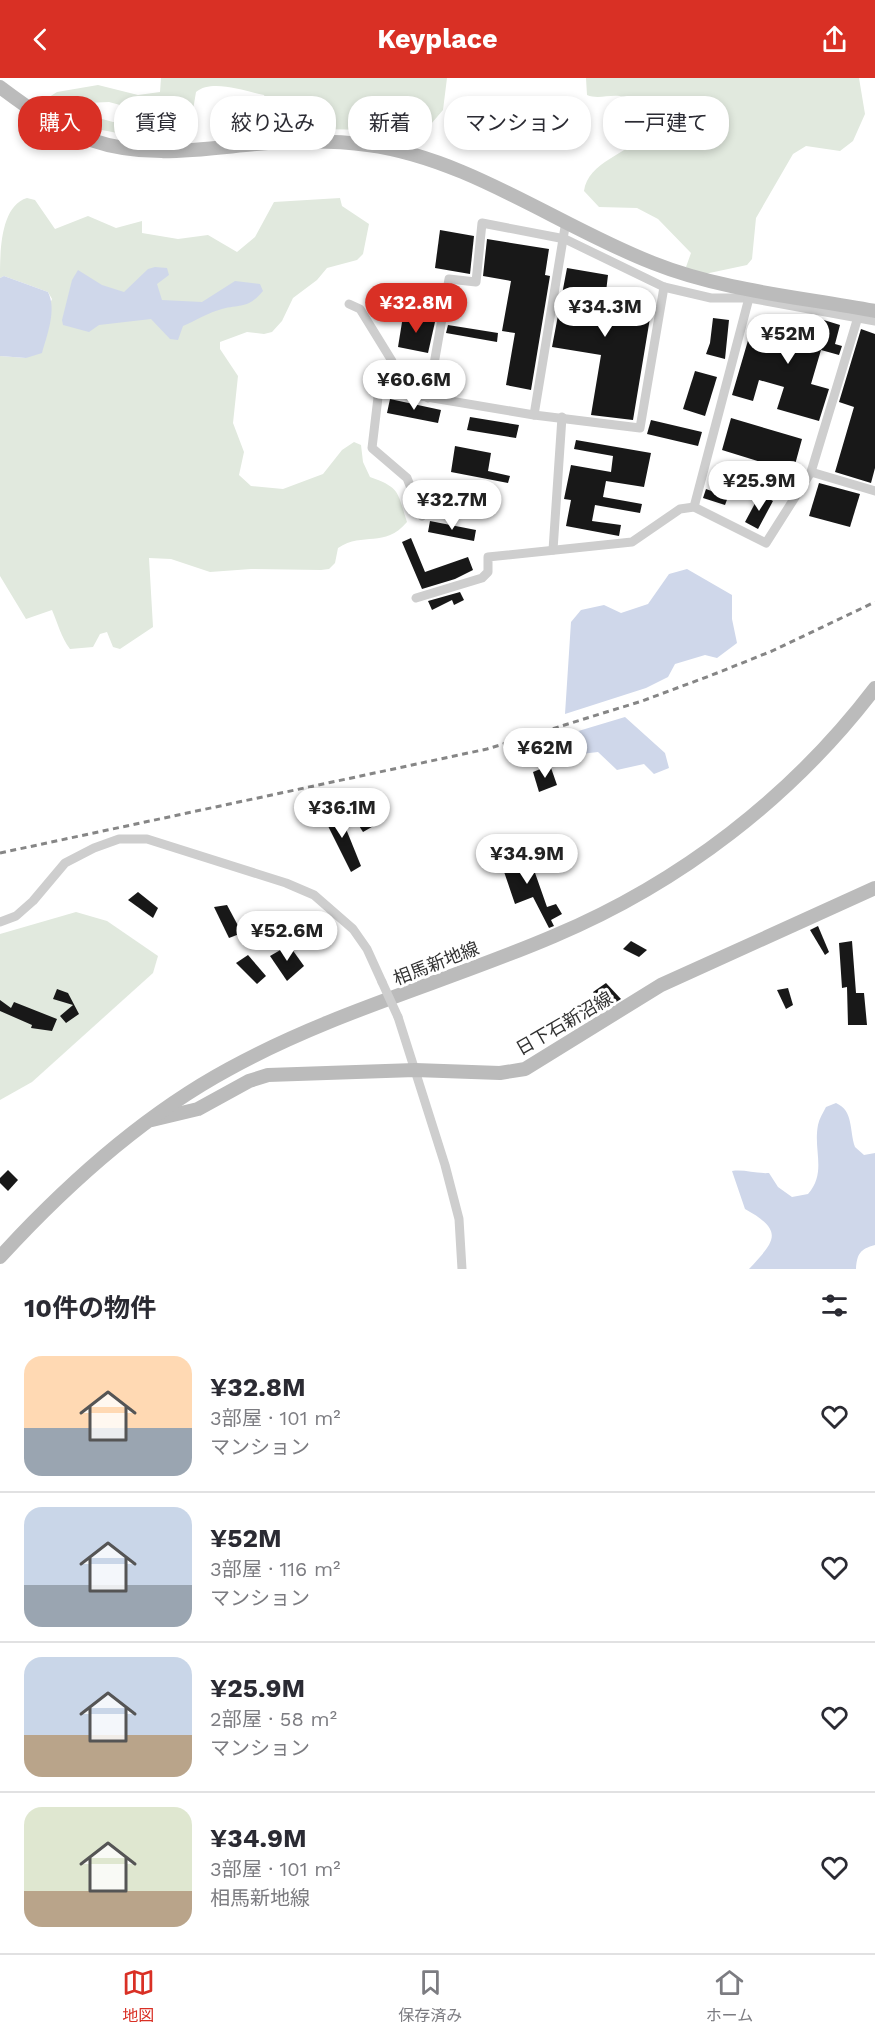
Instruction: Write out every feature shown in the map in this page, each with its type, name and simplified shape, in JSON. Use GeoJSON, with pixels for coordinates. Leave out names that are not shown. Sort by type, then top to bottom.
{"type":"FeatureCollection","features":[{"type":"Feature","properties":{"kind":"main road"},"geometry":{"type":"LineString","coordinates":[[0,87],[30,110],[59,127],[92,141],[124,149],[185,151],[292,142],[368,145],[402,152],[445,167],[653,263],[687,275],[875,311]]}},
{"type":"Feature","properties":{"kind":"main road","name":"相馬新地線"},"geometry":{"type":"LineString","coordinates":[[0,1257],[58,1197],[147,1121],[179,1097],[286,1041],[555,936],[656,884],[735,831],[788,784],[833,739],[875,688]]}},
{"type":"Feature","properties":{"kind":"main road","name":"日下石新沼線"},"geometry":{"type":"LineString","coordinates":[[147,1121],[198,1109],[249,1081],[268,1075],[415,1070],[500,1073],[525,1069],[661,985],[875,888]]}},
{"type":"Feature","properties":{"kind":"street"},"geometry":{"type":"LineString","coordinates":[[534,415],[565,239],[566,221]]}},
{"type":"Feature","properties":{"kind":"street"},"geometry":{"type":"LineString","coordinates":[[428,398],[449,279],[476,282],[482,223],[565,239],[664,287],[711,298],[749,298],[875,321]]}},
{"type":"Feature","properties":{"kind":"street"},"geometry":{"type":"LineString","coordinates":[[422,516],[407,478],[372,448],[379,389],[534,415],[640,428],[664,287]]}},
{"type":"Feature","properties":{"kind":"street"},"geometry":{"type":"LineString","coordinates":[[694,507],[749,298]]}},
{"type":"Feature","properties":{"kind":"street"},"geometry":{"type":"LineString","coordinates":[[349,304],[360,309],[392,362],[392,392]]}},
{"type":"Feature","properties":{"kind":"street"},"geometry":{"type":"LineString","coordinates":[[416,598],[482,578],[488,572],[488,556],[632,542],[680,509],[694,507],[766,543],[811,472],[858,317]]}},
{"type":"Feature","properties":{"kind":"street"},"geometry":{"type":"LineString","coordinates":[[553,550],[562,417]]}},
{"type":"Feature","properties":{"kind":"street"},"geometry":{"type":"LineString","coordinates":[[811,472],[875,491]]}},
{"type":"Feature","properties":{"kind":"street"},"geometry":{"type":"LineString","coordinates":[[0,922],[16,916],[33,901],[65,863],[94,848],[119,839],[147,839],[286,883],[314,895],[353,929],[367,949],[398,1017],[459,1219],[462,1269]]}},
{"type":"Feature","properties":{"kind":"shaded area"},"geometry":{"type":"Polygon","coordinates":[[[161,78],[447,78],[443,110],[432,123],[432,96],[348,96],[348,130],[336,129],[336,96],[264,96],[228,87],[211,86],[196,92],[195,96],[114,96],[114,103],[102,102],[102,96],[51,96],[57,92],[98,85],[138,95],[160,92],[161,78]]]}},
{"type":"Feature","properties":{"kind":"shaded area"},"geometry":{"type":"Polygon","coordinates":[[[586,78],[859,78],[865,114],[853,141],[840,151],[806,146],[793,154],[756,218],[752,259],[747,265],[700,275],[686,267],[691,253],[658,219],[637,208],[599,207],[584,191],[593,173],[624,150],[729,150],[729,96],[596,97],[587,95],[586,78]]]}},
{"type":"Feature","properties":{"kind":"shaded area"},"geometry":{"type":"Polygon","coordinates":[[[102,119],[114,122],[114,132],[102,130],[102,119]]]}},
{"type":"Feature","properties":{"kind":"shaded area"},"geometry":{"type":"Polygon","coordinates":[[[27,198],[35,200],[55,229],[88,216],[116,228],[142,221],[142,233],[178,239],[208,235],[237,252],[255,237],[274,202],[340,198],[342,206],[369,224],[363,254],[357,260],[327,268],[317,280],[293,298],[282,321],[272,332],[264,334],[247,332],[220,342],[220,349],[238,376],[233,423],[244,452],[239,475],[251,486],[283,489],[323,474],[342,450],[354,442],[361,445],[363,462],[370,477],[387,484],[396,492],[407,522],[390,535],[347,543],[338,548],[335,563],[329,569],[251,569],[210,572],[171,559],[149,558],[153,627],[120,649],[113,647],[107,632],[100,634],[93,647],[70,649],[52,610],[26,619],[0,576],[0,356],[26,358],[52,299],[48,292],[4,276],[0,278],[0,256],[3,232],[11,210],[27,198]]]}},
{"type":"Feature","properties":{"kind":"shaded area"},"geometry":{"type":"Polygon","coordinates":[[[76,912],[107,921],[158,956],[153,973],[32,1082],[0,1100],[0,934],[76,912]]]}},
{"type":"Feature","properties":{"kind":"water"},"geometry":{"type":"Polygon","coordinates":[[[167,268],[169,275],[157,284],[162,300],[202,302],[235,281],[260,284],[263,291],[249,303],[217,310],[183,326],[178,340],[170,339],[151,319],[99,325],[89,332],[63,325],[62,320],[72,280],[78,270],[102,285],[124,292],[148,269],[167,268]]]}},
{"type":"Feature","properties":{"kind":"water"},"geometry":{"type":"Polygon","coordinates":[[[4,276],[48,292],[52,307],[42,353],[26,358],[0,356],[0,278],[4,276]]]}},
{"type":"Feature","properties":{"kind":"water"},"geometry":{"type":"Polygon","coordinates":[[[687,569],[732,595],[732,619],[737,643],[717,658],[705,655],[675,664],[668,677],[646,688],[565,714],[571,622],[581,610],[604,605],[621,613],[648,604],[669,574],[687,569]]]}},
{"type":"Feature","properties":{"kind":"water"},"geometry":{"type":"Polygon","coordinates":[[[625,717],[665,753],[669,768],[654,774],[644,764],[617,770],[598,752],[581,754],[571,741],[575,732],[625,717]]]}},
{"type":"Feature","properties":{"kind":"water"},"geometry":{"type":"Polygon","coordinates":[[[836,1103],[846,1111],[855,1147],[864,1155],[875,1153],[875,1245],[860,1253],[856,1269],[749,1269],[770,1244],[771,1230],[758,1217],[745,1209],[732,1171],[769,1173],[778,1187],[792,1197],[808,1194],[817,1178],[819,1123],[826,1107],[836,1103]]]}},
{"type":"Feature","properties":{"kind":"building"},"geometry":{"type":"Polygon","coordinates":[[[440,230],[474,236],[470,274],[435,268],[440,230]]]}},
{"type":"Feature","properties":{"kind":"building"},"geometry":{"type":"Polygon","coordinates":[[[487,239],[549,249],[545,275],[550,276],[531,390],[506,385],[515,333],[502,331],[511,281],[483,276],[487,239]]]}},
{"type":"Feature","properties":{"kind":"building"},"geometry":{"type":"Polygon","coordinates":[[[567,268],[608,275],[606,292],[653,300],[633,420],[591,415],[601,355],[552,347],[567,268]]]}},
{"type":"Feature","properties":{"kind":"building"},"geometry":{"type":"Polygon","coordinates":[[[403,316],[435,322],[428,353],[398,347],[403,316]]]}},
{"type":"Feature","properties":{"kind":"building"},"geometry":{"type":"Polygon","coordinates":[[[814,317],[840,325],[835,344],[842,346],[839,355],[821,350],[811,384],[829,389],[819,421],[777,409],[784,387],[759,380],[753,401],[732,395],[754,320],[808,336],[814,317]]]}},
{"type":"Feature","properties":{"kind":"building"},"geometry":{"type":"Polygon","coordinates":[[[713,318],[729,320],[725,359],[706,354],[710,343],[713,318]]]}},
{"type":"Feature","properties":{"kind":"building"},"geometry":{"type":"Polygon","coordinates":[[[448,325],[498,333],[497,342],[446,333],[448,325]]]}},
{"type":"Feature","properties":{"kind":"building"},"geometry":{"type":"Polygon","coordinates":[[[861,329],[875,334],[875,468],[871,483],[835,472],[854,407],[839,402],[861,329]]]}},
{"type":"Feature","properties":{"kind":"building"},"geometry":{"type":"Polygon","coordinates":[[[695,371],[717,377],[705,416],[683,409],[695,371]]]}},
{"type":"Feature","properties":{"kind":"building"},"geometry":{"type":"Polygon","coordinates":[[[390,399],[441,410],[438,423],[387,413],[390,399]]]}},
{"type":"Feature","properties":{"kind":"building"},"geometry":{"type":"Polygon","coordinates":[[[470,417],[519,425],[516,438],[467,430],[470,417]]]}},
{"type":"Feature","properties":{"kind":"building"},"geometry":{"type":"Polygon","coordinates":[[[731,418],[802,439],[793,472],[722,450],[731,418]]]}},
{"type":"Feature","properties":{"kind":"building"},"geometry":{"type":"Polygon","coordinates":[[[651,420],[702,432],[698,446],[647,434],[651,420]]]}},
{"type":"Feature","properties":{"kind":"building"},"geometry":{"type":"Polygon","coordinates":[[[576,440],[651,453],[644,487],[606,481],[603,497],[642,504],[640,513],[595,505],[592,521],[621,525],[619,536],[566,526],[571,500],[564,499],[571,465],[611,472],[613,456],[574,449],[576,440]]]}},
{"type":"Feature","properties":{"kind":"building"},"geometry":{"type":"Polygon","coordinates":[[[455,446],[491,453],[488,471],[510,476],[508,483],[451,472],[455,446]]]}},
{"type":"Feature","properties":{"kind":"building"},"geometry":{"type":"Polygon","coordinates":[[[717,467],[742,475],[739,484],[715,476],[717,467]]]}},
{"type":"Feature","properties":{"kind":"building"},"geometry":{"type":"Polygon","coordinates":[[[819,483],[860,494],[850,527],[809,516],[819,483]]]}},
{"type":"Feature","properties":{"kind":"building"},"geometry":{"type":"Polygon","coordinates":[[[706,489],[728,497],[725,505],[703,498],[706,489]]]}},
{"type":"Feature","properties":{"kind":"building"},"geometry":{"type":"Polygon","coordinates":[[[760,494],[773,501],[758,529],[745,522],[760,494]]]}},
{"type":"Feature","properties":{"kind":"building"},"geometry":{"type":"Polygon","coordinates":[[[430,521],[476,530],[474,541],[428,532],[430,521]]]}},
{"type":"Feature","properties":{"kind":"building"},"geometry":{"type":"Polygon","coordinates":[[[411,538],[425,572],[468,557],[473,570],[455,579],[422,589],[402,542],[411,538]]]}},
{"type":"Feature","properties":{"kind":"building"},"geometry":{"type":"Polygon","coordinates":[[[460,592],[464,600],[454,605],[452,600],[432,610],[428,601],[460,592]]]}},
{"type":"Feature","properties":{"kind":"building"},"geometry":{"type":"Polygon","coordinates":[[[550,765],[557,785],[539,792],[533,772],[550,765]]]}},
{"type":"Feature","properties":{"kind":"building"},"geometry":{"type":"Polygon","coordinates":[[[359,797],[377,824],[363,832],[345,804],[359,797]]]}},
{"type":"Feature","properties":{"kind":"building"},"geometry":{"type":"Polygon","coordinates":[[[338,809],[361,866],[351,872],[322,814],[338,809]]]}},
{"type":"Feature","properties":{"kind":"building"},"geometry":{"type":"Polygon","coordinates":[[[527,850],[547,907],[556,904],[562,914],[551,920],[554,926],[549,928],[533,897],[515,904],[501,863],[527,850]]]}},
{"type":"Feature","properties":{"kind":"building"},"geometry":{"type":"Polygon","coordinates":[[[138,892],[158,908],[153,918],[128,900],[138,892]]]}},
{"type":"Feature","properties":{"kind":"building"},"geometry":{"type":"Polygon","coordinates":[[[227,905],[242,933],[229,938],[214,907],[227,905]]]}},
{"type":"Feature","properties":{"kind":"building"},"geometry":{"type":"Polygon","coordinates":[[[268,912],[275,931],[264,936],[255,919],[268,912]]]}},
{"type":"Feature","properties":{"kind":"building"},"geometry":{"type":"Polygon","coordinates":[[[818,926],[829,952],[825,955],[810,930],[818,926]]]}},
{"type":"Feature","properties":{"kind":"building"},"geometry":{"type":"Polygon","coordinates":[[[631,941],[647,950],[639,957],[623,949],[631,941]]]}},
{"type":"Feature","properties":{"kind":"building"},"geometry":{"type":"Polygon","coordinates":[[[852,941],[856,993],[864,993],[867,1025],[848,1025],[847,987],[842,988],[839,943],[852,941]]]}},
{"type":"Feature","properties":{"kind":"building"},"geometry":{"type":"Polygon","coordinates":[[[289,945],[304,966],[287,981],[270,956],[289,945]]]}},
{"type":"Feature","properties":{"kind":"building"},"geometry":{"type":"Polygon","coordinates":[[[248,955],[266,976],[257,984],[236,963],[248,955]]]}},
{"type":"Feature","properties":{"kind":"building"},"geometry":{"type":"Polygon","coordinates":[[[606,983],[621,999],[592,1017],[590,1015],[602,1003],[593,992],[606,983]]]}},
{"type":"Feature","properties":{"kind":"building"},"geometry":{"type":"Polygon","coordinates":[[[788,988],[793,1005],[786,1009],[777,990],[788,988]]]}},
{"type":"Feature","properties":{"kind":"building"},"geometry":{"type":"Polygon","coordinates":[[[57,989],[68,993],[79,1014],[66,1023],[60,1016],[73,1005],[53,999],[57,989]]]}},
{"type":"Feature","properties":{"kind":"building"},"geometry":{"type":"Polygon","coordinates":[[[0,1000],[11,1008],[14,1002],[57,1019],[52,1031],[31,1028],[32,1025],[0,1011],[0,1000]]]}},
{"type":"Feature","properties":{"kind":"building"},"geometry":{"type":"Polygon","coordinates":[[[8,1170],[18,1180],[8,1191],[0,1183],[0,1178],[8,1170]]]}},
{"type":"Feature","properties":{"kind":"railway"},"geometry":{"type":"LineString","coordinates":[[0,853],[487,749],[642,701],[712,675],[772,651],[875,602]]}}]}
